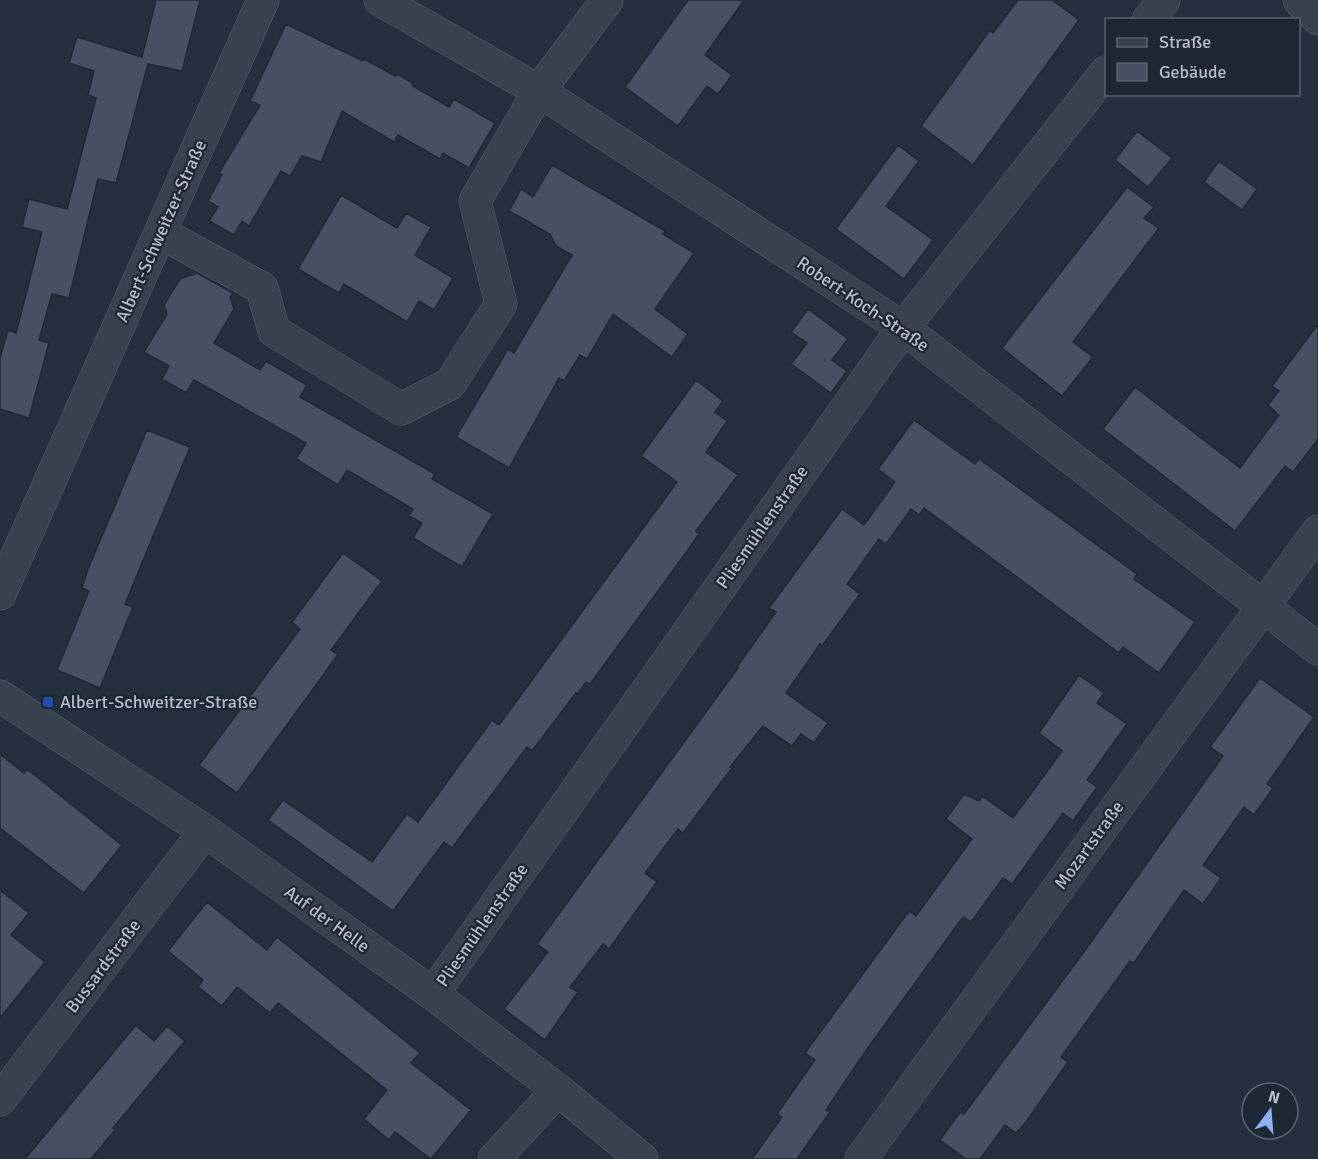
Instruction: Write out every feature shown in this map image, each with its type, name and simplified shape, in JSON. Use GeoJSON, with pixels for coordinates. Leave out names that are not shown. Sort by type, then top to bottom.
{"type":"FeatureCollection","features":[{"type":"Feature","properties":{"kind":"street","name":"Albert-Schweitzer-Straße"},"geometry":{"type":"LineString","coordinates":[[0,594],[263,0]]}},
{"type":"Feature","properties":{"kind":"street","name":"Robert-Koch-Straße"},"geometry":{"type":"LineString","coordinates":[[380,0],[539,91],[903,328],[1318,650]]}},
{"type":"Feature","properties":{"kind":"street"},"geometry":{"type":"LineString","coordinates":[[161,233],[262,288],[274,331],[401,409],[450,384],[501,304],[475,201],[539,91],[608,0]]}},
{"type":"Feature","properties":{"kind":"street"},"geometry":{"type":"LineString","coordinates":[[1150,18],[1164,0]]}},
{"type":"Feature","properties":{"kind":"street"},"geometry":{"type":"LineString","coordinates":[[1299,0],[1318,20]]}},
{"type":"Feature","properties":{"kind":"street","name":"Pliesmühlenstraße"},"geometry":{"type":"LineString","coordinates":[[433,994],[903,328],[1105,75]]}},
{"type":"Feature","properties":{"kind":"street","name":"Mozartstraße"},"geometry":{"type":"LineString","coordinates":[[861,1159],[1318,531]]}},
{"type":"Feature","properties":{"kind":"street","name":"Auf der Helle"},"geometry":{"type":"LineString","coordinates":[[0,696],[205,831],[433,994],[558,1090],[642,1159]]}},
{"type":"Feature","properties":{"kind":"street","name":"Bussardstraße"},"geometry":{"type":"LineString","coordinates":[[0,1100],[205,831]]}},
{"type":"Feature","properties":{"kind":"street"},"geometry":{"type":"LineString","coordinates":[[494,1159],[558,1090]]}},
{"type":"Feature","properties":{"kind":"building"},"geometry":{"type":"Polygon","coordinates":[[[156,0],[200,0],[182,71],[148,64],[116,183],[98,179],[69,298],[52,294],[39,340],[49,343],[29,418],[0,409],[0,358],[8,330],[16,333],[42,232],[22,227],[29,199],[67,209],[96,98],[88,95],[94,71],[69,63],[77,37],[142,57],[156,0]]]}},
{"type":"Feature","properties":{"kind":"building"},"geometry":{"type":"Polygon","coordinates":[[[688,0],[744,0],[705,55],[732,75],[718,94],[707,86],[678,126],[625,87],[688,0]]]}},
{"type":"Feature","properties":{"kind":"building"},"geometry":{"type":"Polygon","coordinates":[[[1018,0],[1052,0],[1079,20],[973,165],[921,126],[990,30],[993,33],[1018,0]]]}},
{"type":"Feature","properties":{"kind":"building"},"geometry":{"type":"Polygon","coordinates":[[[286,24],[363,61],[364,59],[395,76],[399,75],[449,107],[454,99],[495,123],[469,168],[443,153],[440,159],[398,135],[394,142],[342,111],[321,162],[302,156],[290,176],[281,171],[249,226],[242,221],[234,235],[209,221],[218,207],[208,201],[222,175],[219,173],[260,105],[250,101],[286,24]]]}},
{"type":"Feature","properties":{"kind":"building"},"geometry":{"type":"Polygon","coordinates":[[[1137,131],[1172,158],[1148,187],[1115,160],[1137,131]]]}},
{"type":"Feature","properties":{"kind":"building"},"geometry":{"type":"Polygon","coordinates":[[[898,145],[919,161],[886,206],[933,240],[904,279],[836,229],[898,145]]]}},
{"type":"Feature","properties":{"kind":"building"},"geometry":{"type":"Polygon","coordinates":[[[1219,161],[1257,189],[1242,210],[1204,182],[1219,161]]]}},
{"type":"Feature","properties":{"kind":"building"},"geometry":{"type":"Polygon","coordinates":[[[552,165],[665,231],[663,234],[694,253],[655,309],[688,334],[672,357],[613,314],[587,359],[580,355],[564,381],[559,378],[509,468],[456,437],[508,349],[514,353],[572,255],[556,246],[550,234],[509,211],[521,189],[533,197],[552,165]]]}},
{"type":"Feature","properties":{"kind":"building"},"geometry":{"type":"Polygon","coordinates":[[[1127,187],[1154,207],[1144,218],[1159,228],[1073,342],[1093,357],[1062,396],[1002,348],[1127,187]]]}},
{"type":"Feature","properties":{"kind":"building"},"geometry":{"type":"Polygon","coordinates":[[[341,195],[397,228],[406,213],[431,227],[415,255],[453,278],[434,310],[419,301],[407,322],[344,284],[339,293],[298,269],[341,195]]]}},
{"type":"Feature","properties":{"kind":"building"},"geometry":{"type":"Polygon","coordinates":[[[197,273],[233,293],[230,297],[234,309],[214,343],[260,370],[266,361],[307,385],[300,397],[435,474],[432,479],[493,514],[462,567],[413,538],[422,523],[409,516],[413,509],[347,470],[338,485],[296,459],[306,443],[194,380],[186,393],[162,379],[169,366],[144,352],[167,314],[164,305],[180,279],[197,273]]]}},
{"type":"Feature","properties":{"kind":"building"},"geometry":{"type":"Polygon","coordinates":[[[808,309],[848,339],[832,360],[847,371],[831,393],[791,364],[807,343],[791,332],[808,309]]]}},
{"type":"Feature","properties":{"kind":"building"},"geometry":{"type":"Polygon","coordinates":[[[1318,324],[1318,439],[1293,472],[1285,466],[1235,531],[1103,429],[1135,387],[1240,468],[1279,415],[1268,405],[1279,391],[1272,386],[1318,324]]]}},
{"type":"Feature","properties":{"kind":"building"},"geometry":{"type":"Polygon","coordinates":[[[696,380],[723,401],[715,412],[727,421],[706,452],[738,475],[696,531],[699,534],[685,554],[590,684],[586,682],[578,694],[576,693],[532,751],[527,747],[452,848],[444,842],[393,911],[268,820],[283,800],[372,862],[407,814],[418,822],[492,720],[499,725],[677,482],[641,456],[696,380]]]}},
{"type":"Feature","properties":{"kind":"building"},"geometry":{"type":"Polygon","coordinates":[[[914,420],[975,464],[979,459],[1137,574],[1134,579],[1195,622],[1159,673],[1123,647],[1119,653],[924,508],[919,515],[911,509],[886,544],[879,539],[847,584],[860,594],[822,646],[820,644],[786,693],[828,723],[814,743],[801,734],[792,746],[763,726],[730,767],[732,768],[683,833],[678,829],[645,873],[657,882],[609,949],[603,944],[570,987],[578,992],[545,1040],[504,1009],[548,952],[537,944],[738,668],[776,612],[769,608],[842,509],[864,525],[895,482],[878,469],[914,420]]]}},
{"type":"Feature","properties":{"kind":"building"},"geometry":{"type":"Polygon","coordinates":[[[147,430],[190,447],[125,604],[133,607],[100,688],[57,670],[89,591],[82,588],[88,569],[147,430]]]}},
{"type":"Feature","properties":{"kind":"building"},"geometry":{"type":"Polygon","coordinates":[[[343,553],[382,581],[331,650],[338,654],[237,793],[199,765],[300,629],[292,622],[343,553]]]}},
{"type":"Feature","properties":{"kind":"building"},"geometry":{"type":"Polygon","coordinates":[[[1079,675],[1104,693],[1097,703],[1127,724],[1087,780],[1097,787],[1073,821],[1063,813],[1012,884],[1003,878],[971,922],[963,917],[867,1049],[826,1110],[830,1112],[797,1159],[752,1159],[782,1117],[777,1114],[815,1060],[805,1053],[909,911],[916,916],[972,839],[946,819],[964,794],[979,801],[982,796],[1013,818],[1062,751],[1039,733],[1079,675]]]}},
{"type":"Feature","properties":{"kind":"building"},"geometry":{"type":"Polygon","coordinates":[[[1260,678],[1314,717],[1267,784],[1273,788],[1254,815],[1244,807],[1203,865],[1221,878],[1203,904],[1184,890],[1134,963],[1130,961],[1061,1057],[1068,1062],[1026,1122],[1016,1133],[1005,1125],[980,1159],[966,1159],[940,1140],[960,1112],[964,1114],[1086,949],[1223,756],[1210,747],[1260,678]]]}},
{"type":"Feature","properties":{"kind":"building"},"geometry":{"type":"Polygon","coordinates":[[[0,754],[24,773],[27,769],[122,845],[84,893],[0,828],[0,754]]]}},
{"type":"Feature","properties":{"kind":"building"},"geometry":{"type":"Polygon","coordinates":[[[0,890],[29,913],[11,935],[45,962],[0,1018],[0,890]]]}},
{"type":"Feature","properties":{"kind":"building"},"geometry":{"type":"Polygon","coordinates":[[[207,902],[267,950],[277,937],[420,1053],[411,1063],[471,1110],[431,1159],[395,1132],[389,1140],[364,1119],[387,1090],[278,1003],[270,1013],[237,987],[222,1006],[198,987],[203,980],[168,951],[207,902]]]}},
{"type":"Feature","properties":{"kind":"building"},"geometry":{"type":"Polygon","coordinates":[[[136,1025],[154,1041],[167,1026],[185,1041],[113,1128],[115,1130],[91,1159],[25,1159],[136,1025]]]}},
{"type":"Feature","properties":{"kind":"place","name":"Albert-Schweitzer-Straße"},"geometry":{"type":"Point","coordinates":[48,702]}}]}
